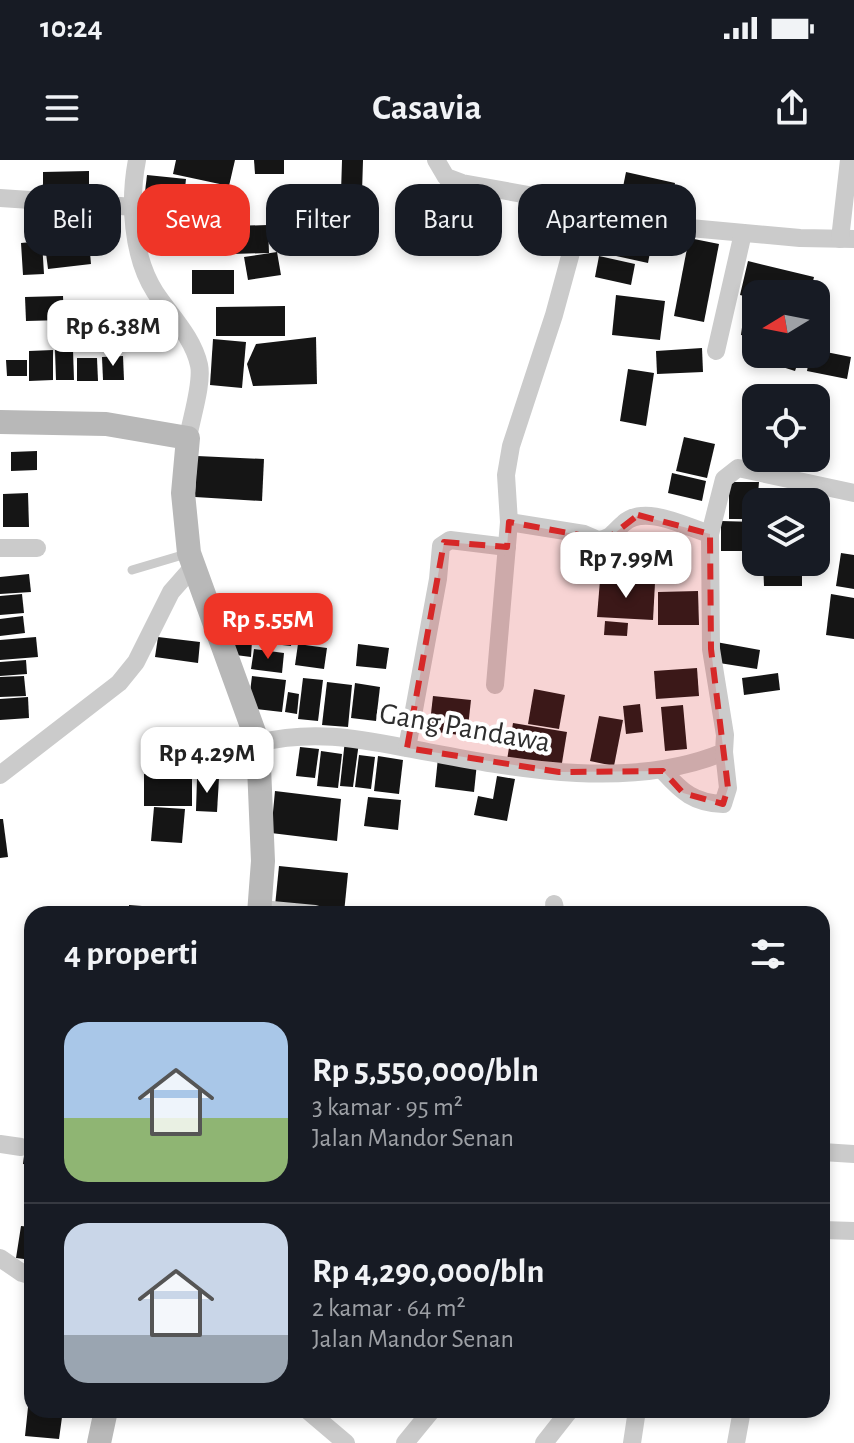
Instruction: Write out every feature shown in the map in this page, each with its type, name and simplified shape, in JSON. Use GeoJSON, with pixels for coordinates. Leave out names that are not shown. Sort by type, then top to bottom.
{"type":"FeatureCollection","features":[{"type":"Feature","properties":{"kind":"street"},"geometry":{"type":"LineString","coordinates":[[137,160],[134,236],[140,261],[153,289],[196,353],[200,370],[188,438],[183,493],[191,560],[258,743],[263,830],[260,906]]}},
{"type":"Feature","properties":{"kind":"street"},"geometry":{"type":"LineString","coordinates":[[436,160],[446,177],[518,193]]}},
{"type":"Feature","properties":{"kind":"street"},"geometry":{"type":"LineString","coordinates":[[696,229],[847,239],[849,160]]}},
{"type":"Feature","properties":{"kind":"street"},"geometry":{"type":"LineString","coordinates":[[0,198],[135,207]]}},
{"type":"Feature","properties":{"kind":"street"},"geometry":{"type":"LineString","coordinates":[[716,351],[743,233]]}},
{"type":"Feature","properties":{"kind":"street"},"geometry":{"type":"LineString","coordinates":[[495,685],[509,522],[506,475],[511,446],[570,256]]}},
{"type":"Feature","properties":{"kind":"street"},"geometry":{"type":"LineString","coordinates":[[0,422],[106,424],[188,438]]}},
{"type":"Feature","properties":{"kind":"street"},"geometry":{"type":"LineString","coordinates":[[663,771],[683,793],[709,803],[723,804],[728,788],[725,735],[711,649],[710,534],[724,479],[738,468],[854,493]]}},
{"type":"Feature","properties":{"kind":"street"},"geometry":{"type":"LineString","coordinates":[[509,522],[584,534],[598,540],[613,536],[625,522],[638,515],[655,515],[710,534]]}},
{"type":"Feature","properties":{"kind":"street"},"geometry":{"type":"LineString","coordinates":[[407,748],[438,579],[441,546],[450,540],[507,547]]}},
{"type":"Feature","properties":{"kind":"street"},"geometry":{"type":"LineString","coordinates":[[0,548],[37,548]]}},
{"type":"Feature","properties":{"kind":"street"},"geometry":{"type":"LineString","coordinates":[[0,775],[119,683],[136,662],[171,592],[191,560]]}},
{"type":"Feature","properties":{"kind":"street","name":"Gang Pandawa"},"geometry":{"type":"LineString","coordinates":[[258,743],[286,736],[353,736],[493,764],[559,772],[663,771],[724,752]]}},
{"type":"Feature","properties":{"kind":"street"},"geometry":{"type":"LineString","coordinates":[[0,1144],[21,1147]]}},
{"type":"Feature","properties":{"kind":"street"},"geometry":{"type":"LineString","coordinates":[[830,1152],[854,1154]]}},
{"type":"Feature","properties":{"kind":"street"},"geometry":{"type":"LineString","coordinates":[[830,1230],[854,1231]]}},
{"type":"Feature","properties":{"kind":"street"},"geometry":{"type":"LineString","coordinates":[[0,1258],[24,1274]]}},
{"type":"Feature","properties":{"kind":"street"},"geometry":{"type":"LineString","coordinates":[[102,1441],[105,1418]]}},
{"type":"Feature","properties":{"kind":"street"},"geometry":{"type":"LineString","coordinates":[[316,1418],[346,1443]]}},
{"type":"Feature","properties":{"kind":"street"},"geometry":{"type":"LineString","coordinates":[[405,1443],[425,1418]]}},
{"type":"Feature","properties":{"kind":"street"},"geometry":{"type":"LineString","coordinates":[[544,1443],[564,1418]]}},
{"type":"Feature","properties":{"kind":"street"},"geometry":{"type":"LineString","coordinates":[[632,1443],[636,1418]]}},
{"type":"Feature","properties":{"kind":"street"},"geometry":{"type":"LineString","coordinates":[[736,1443],[741,1418]]}},
{"type":"Feature","properties":{"kind":"lane"},"geometry":{"type":"LineString","coordinates":[[132,570],[191,560]]}},
{"type":"Feature","properties":{"kind":"highlighted area"},"geometry":{"type":"Polygon","coordinates":[[[638,515],[710,534],[711,649],[728,788],[723,804],[683,793],[663,771],[559,772],[407,748],[444,542],[507,547],[509,522],[606,540],[638,515]]]}},
{"type":"Feature","properties":{"kind":"building"},"geometry":{"type":"Polygon","coordinates":[[[176,160],[235,160],[229,184],[173,174],[176,160]]]}},
{"type":"Feature","properties":{"kind":"building"},"geometry":{"type":"Polygon","coordinates":[[[254,160],[284,160],[284,174],[255,174],[254,160]]]}},
{"type":"Feature","properties":{"kind":"building"},"geometry":{"type":"Polygon","coordinates":[[[342,160],[363,160],[362,184],[341,184],[342,160]]]}},
{"type":"Feature","properties":{"kind":"building"},"geometry":{"type":"Polygon","coordinates":[[[89,171],[89,184],[43,184],[43,172],[89,171]]]}},
{"type":"Feature","properties":{"kind":"building"},"geometry":{"type":"Polygon","coordinates":[[[626,172],[675,183],[675,184],[624,184],[626,172]]]}},
{"type":"Feature","properties":{"kind":"building"},"geometry":{"type":"Polygon","coordinates":[[[147,175],[186,179],[185,184],[146,184],[147,175]]]}},
{"type":"Feature","properties":{"kind":"building"},"geometry":{"type":"Polygon","coordinates":[[[250,225],[266,225],[266,253],[250,254],[250,225]]]}},
{"type":"Feature","properties":{"kind":"building"},"geometry":{"type":"Polygon","coordinates":[[[696,239],[719,244],[704,322],[674,316],[686,256],[696,256],[696,239]]]}},
{"type":"Feature","properties":{"kind":"building"},"geometry":{"type":"Polygon","coordinates":[[[21,243],[24,243],[24,256],[43,256],[44,274],[23,275],[21,243]]]}},
{"type":"Feature","properties":{"kind":"building"},"geometry":{"type":"Polygon","coordinates":[[[266,254],[278,256],[281,275],[248,280],[244,257],[266,254]]]}},
{"type":"Feature","properties":{"kind":"building"},"geometry":{"type":"Polygon","coordinates":[[[46,256],[90,256],[91,264],[48,269],[46,256]]]}},
{"type":"Feature","properties":{"kind":"building"},"geometry":{"type":"Polygon","coordinates":[[[599,256],[635,264],[631,285],[595,277],[599,256]]]}},
{"type":"Feature","properties":{"kind":"building"},"geometry":{"type":"Polygon","coordinates":[[[616,256],[649,256],[648,263],[616,256]]]}},
{"type":"Feature","properties":{"kind":"building"},"geometry":{"type":"Polygon","coordinates":[[[748,261],[814,277],[813,280],[744,280],[748,261]]]}},
{"type":"Feature","properties":{"kind":"building"},"geometry":{"type":"Polygon","coordinates":[[[192,270],[234,270],[234,294],[192,294],[192,270]]]}},
{"type":"Feature","properties":{"kind":"building"},"geometry":{"type":"Polygon","coordinates":[[[616,295],[665,301],[660,340],[612,335],[616,295]]]}},
{"type":"Feature","properties":{"kind":"building"},"geometry":{"type":"Polygon","coordinates":[[[63,296],[64,320],[26,321],[25,297],[63,296]]]}},
{"type":"Feature","properties":{"kind":"building"},"geometry":{"type":"Polygon","coordinates":[[[285,306],[285,336],[216,336],[216,307],[285,306]]]}},
{"type":"Feature","properties":{"kind":"building"},"geometry":{"type":"Polygon","coordinates":[[[316,337],[317,384],[253,386],[247,364],[256,344],[316,337]]]}},
{"type":"Feature","properties":{"kind":"building"},"geometry":{"type":"Polygon","coordinates":[[[213,339],[246,342],[242,388],[210,385],[213,339]]]}},
{"type":"Feature","properties":{"kind":"building"},"geometry":{"type":"Polygon","coordinates":[[[702,348],[703,372],[657,374],[656,351],[702,348]]]}},
{"type":"Feature","properties":{"kind":"building"},"geometry":{"type":"Polygon","coordinates":[[[53,350],[53,380],[29,381],[29,351],[53,350]]]}},
{"type":"Feature","properties":{"kind":"building"},"geometry":{"type":"Polygon","coordinates":[[[55,350],[73,350],[74,380],[56,380],[55,350]]]}},
{"type":"Feature","properties":{"kind":"building"},"geometry":{"type":"Polygon","coordinates":[[[830,353],[851,357],[847,379],[807,371],[808,368],[830,368],[830,353]]]}},
{"type":"Feature","properties":{"kind":"building"},"geometry":{"type":"Polygon","coordinates":[[[123,356],[124,380],[103,380],[102,357],[123,356]]]}},
{"type":"Feature","properties":{"kind":"building"},"geometry":{"type":"Polygon","coordinates":[[[77,358],[97,358],[98,381],[77,381],[77,358]]]}},
{"type":"Feature","properties":{"kind":"building"},"geometry":{"type":"Polygon","coordinates":[[[6,360],[27,360],[27,376],[7,376],[6,360]]]}},
{"type":"Feature","properties":{"kind":"building"},"geometry":{"type":"Polygon","coordinates":[[[628,369],[654,373],[646,426],[620,421],[628,369]]]}},
{"type":"Feature","properties":{"kind":"building"},"geometry":{"type":"Polygon","coordinates":[[[684,437],[715,444],[707,478],[676,471],[684,437]]]}},
{"type":"Feature","properties":{"kind":"building"},"geometry":{"type":"Polygon","coordinates":[[[37,451],[37,470],[11,471],[11,452],[37,451]]]}},
{"type":"Feature","properties":{"kind":"building"},"geometry":{"type":"Polygon","coordinates":[[[197,456],[264,459],[262,501],[195,497],[197,456]]]}},
{"type":"Feature","properties":{"kind":"building"},"geometry":{"type":"Polygon","coordinates":[[[672,473],[706,481],[702,501],[668,493],[672,473]]]}},
{"type":"Feature","properties":{"kind":"building"},"geometry":{"type":"Polygon","coordinates":[[[729,482],[759,482],[759,488],[742,488],[742,519],[729,519],[729,482]]]}},
{"type":"Feature","properties":{"kind":"building"},"geometry":{"type":"Polygon","coordinates":[[[28,493],[29,527],[3,527],[3,494],[28,493]]]}},
{"type":"Feature","properties":{"kind":"building"},"geometry":{"type":"Polygon","coordinates":[[[721,521],[742,522],[742,551],[721,551],[721,521]]]}},
{"type":"Feature","properties":{"kind":"building"},"geometry":{"type":"Polygon","coordinates":[[[841,553],[854,555],[854,589],[836,586],[841,553]]]}},
{"type":"Feature","properties":{"kind":"building"},"geometry":{"type":"Polygon","coordinates":[[[29,574],[31,592],[0,594],[0,577],[29,574]]]}},
{"type":"Feature","properties":{"kind":"building"},"geometry":{"type":"Polygon","coordinates":[[[764,576],[802,576],[802,586],[764,586],[764,576]]]}},
{"type":"Feature","properties":{"kind":"building"},"geometry":{"type":"Polygon","coordinates":[[[600,580],[655,583],[653,620],[597,617],[600,580]]]}},
{"type":"Feature","properties":{"kind":"building"},"geometry":{"type":"Polygon","coordinates":[[[698,591],[699,625],[658,625],[658,592],[698,591]]]}},
{"type":"Feature","properties":{"kind":"building"},"geometry":{"type":"Polygon","coordinates":[[[22,594],[24,613],[0,615],[0,596],[22,594]]]}},
{"type":"Feature","properties":{"kind":"building"},"geometry":{"type":"Polygon","coordinates":[[[831,594],[854,598],[854,639],[826,635],[831,594]]]}},
{"type":"Feature","properties":{"kind":"building"},"geometry":{"type":"Polygon","coordinates":[[[279,599],[296,601],[291,646],[273,644],[279,599]]]}},
{"type":"Feature","properties":{"kind":"building"},"geometry":{"type":"Polygon","coordinates":[[[235,604],[268,608],[265,638],[232,634],[235,604]]]}},
{"type":"Feature","properties":{"kind":"building"},"geometry":{"type":"Polygon","coordinates":[[[23,616],[25,633],[0,636],[0,619],[23,616]]]}},
{"type":"Feature","properties":{"kind":"building"},"geometry":{"type":"Polygon","coordinates":[[[605,621],[628,623],[627,636],[604,635],[605,621]]]}},
{"type":"Feature","properties":{"kind":"building"},"geometry":{"type":"Polygon","coordinates":[[[36,637],[38,657],[0,660],[0,640],[36,637]]]}},
{"type":"Feature","properties":{"kind":"building"},"geometry":{"type":"Polygon","coordinates":[[[158,637],[200,642],[198,663],[155,657],[158,637]]]}},
{"type":"Feature","properties":{"kind":"building"},"geometry":{"type":"Polygon","coordinates":[[[230,639],[252,641],[251,657],[228,654],[230,639]]]}},
{"type":"Feature","properties":{"kind":"building"},"geometry":{"type":"Polygon","coordinates":[[[716,642],[760,650],[757,669],[713,662],[716,642]]]}},
{"type":"Feature","properties":{"kind":"building"},"geometry":{"type":"Polygon","coordinates":[[[298,644],[327,648],[324,669],[295,665],[298,644]]]}},
{"type":"Feature","properties":{"kind":"building"},"geometry":{"type":"Polygon","coordinates":[[[358,644],[389,648],[386,669],[356,666],[358,644]]]}},
{"type":"Feature","properties":{"kind":"building"},"geometry":{"type":"Polygon","coordinates":[[[254,649],[284,653],[282,673],[251,669],[254,649]]]}},
{"type":"Feature","properties":{"kind":"building"},"geometry":{"type":"Polygon","coordinates":[[[26,660],[27,674],[0,676],[0,662],[26,660]]]}},
{"type":"Feature","properties":{"kind":"building"},"geometry":{"type":"Polygon","coordinates":[[[697,668],[699,696],[656,699],[654,671],[697,668]]]}},
{"type":"Feature","properties":{"kind":"building"},"geometry":{"type":"Polygon","coordinates":[[[778,673],[780,690],[744,695],[742,678],[778,673]]]}},
{"type":"Feature","properties":{"kind":"building"},"geometry":{"type":"Polygon","coordinates":[[[24,676],[26,696],[0,697],[0,677],[24,676]]]}},
{"type":"Feature","properties":{"kind":"building"},"geometry":{"type":"Polygon","coordinates":[[[252,676],[286,680],[282,712],[248,708],[252,676]]]}},
{"type":"Feature","properties":{"kind":"building"},"geometry":{"type":"Polygon","coordinates":[[[303,678],[323,680],[318,721],[298,719],[303,678]]]}},
{"type":"Feature","properties":{"kind":"building"},"geometry":{"type":"Polygon","coordinates":[[[327,682],[352,685],[348,727],[322,725],[327,682]]]}},
{"type":"Feature","properties":{"kind":"building"},"geometry":{"type":"Polygon","coordinates":[[[355,683],[380,687],[376,721],[351,718],[355,683]]]}},
{"type":"Feature","properties":{"kind":"building"},"geometry":{"type":"Polygon","coordinates":[[[534,689],[565,695],[559,729],[528,724],[534,689]]]}},
{"type":"Feature","properties":{"kind":"building"},"geometry":{"type":"Polygon","coordinates":[[[288,692],[299,694],[297,714],[285,712],[288,692]]]}},
{"type":"Feature","properties":{"kind":"building"},"geometry":{"type":"Polygon","coordinates":[[[433,696],[471,700],[467,736],[429,731],[433,696]]]}},
{"type":"Feature","properties":{"kind":"building"},"geometry":{"type":"Polygon","coordinates":[[[28,697],[29,718],[0,720],[0,699],[28,697]]]}},
{"type":"Feature","properties":{"kind":"building"},"geometry":{"type":"Polygon","coordinates":[[[640,704],[643,732],[626,734],[623,706],[640,704]]]}},
{"type":"Feature","properties":{"kind":"building"},"geometry":{"type":"Polygon","coordinates":[[[683,705],[687,749],[665,751],[661,707],[683,705]]]}},
{"type":"Feature","properties":{"kind":"building"},"geometry":{"type":"Polygon","coordinates":[[[599,716],[623,720],[614,766],[590,761],[599,716]]]}},
{"type":"Feature","properties":{"kind":"building"},"geometry":{"type":"Polygon","coordinates":[[[513,723],[567,732],[561,769],[507,760],[513,723]]]}},
{"type":"Feature","properties":{"kind":"building"},"geometry":{"type":"Polygon","coordinates":[[[345,740],[359,742],[353,787],[340,786],[345,740]]]}},
{"type":"Feature","properties":{"kind":"building"},"geometry":{"type":"Polygon","coordinates":[[[300,747],[319,749],[315,778],[296,776],[300,747]]]}},
{"type":"Feature","properties":{"kind":"building"},"geometry":{"type":"Polygon","coordinates":[[[321,751],[342,754],[338,788],[317,786],[321,751]]]}},
{"type":"Feature","properties":{"kind":"building"},"geometry":{"type":"Polygon","coordinates":[[[359,755],[375,757],[371,789],[355,787],[359,755]]]}},
{"type":"Feature","properties":{"kind":"building"},"geometry":{"type":"Polygon","coordinates":[[[378,756],[403,760],[399,794],[374,791],[378,756]]]}},
{"type":"Feature","properties":{"kind":"building"},"geometry":{"type":"Polygon","coordinates":[[[438,758],[477,763],[474,792],[435,787],[438,758]]]}},
{"type":"Feature","properties":{"kind":"building"},"geometry":{"type":"Polygon","coordinates":[[[144,774],[192,774],[192,806],[144,806],[144,774]]]}},
{"type":"Feature","properties":{"kind":"building"},"geometry":{"type":"Polygon","coordinates":[[[497,776],[515,779],[507,821],[474,815],[478,796],[493,799],[497,776]]]}},
{"type":"Feature","properties":{"kind":"building"},"geometry":{"type":"Polygon","coordinates":[[[197,778],[219,778],[217,812],[196,811],[197,778]]]}},
{"type":"Feature","properties":{"kind":"building"},"geometry":{"type":"Polygon","coordinates":[[[275,791],[341,799],[337,841],[271,833],[275,791]]]}},
{"type":"Feature","properties":{"kind":"building"},"geometry":{"type":"Polygon","coordinates":[[[368,797],[401,800],[398,830],[364,826],[368,797]]]}},
{"type":"Feature","properties":{"kind":"building"},"geometry":{"type":"Polygon","coordinates":[[[154,807],[185,809],[182,843],[151,841],[154,807]]]}},
{"type":"Feature","properties":{"kind":"building"},"geometry":{"type":"Polygon","coordinates":[[[0,819],[3,819],[8,857],[0,858],[0,819]]]}},
{"type":"Feature","properties":{"kind":"building"},"geometry":{"type":"Polygon","coordinates":[[[279,866],[348,873],[345,906],[275,906],[279,866]]]}},
{"type":"Feature","properties":{"kind":"building"},"geometry":{"type":"Polygon","coordinates":[[[21,1226],[24,1226],[24,1259],[16,1258],[21,1226]]]}},
{"type":"Feature","properties":{"kind":"building"},"geometry":{"type":"Polygon","coordinates":[[[27,1418],[62,1418],[59,1439],[25,1436],[27,1418]]]}}]}
